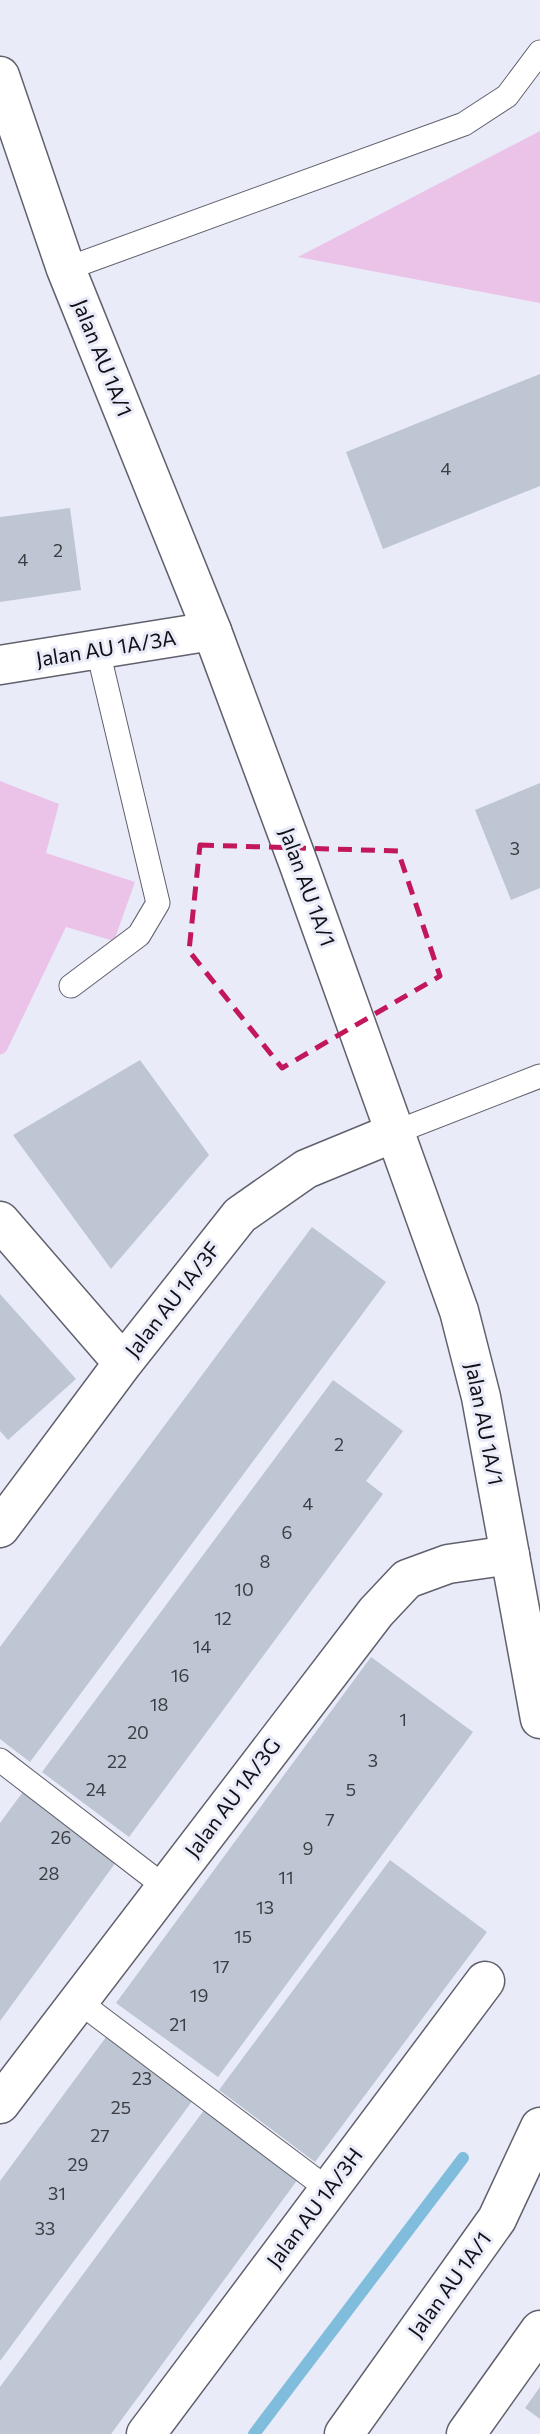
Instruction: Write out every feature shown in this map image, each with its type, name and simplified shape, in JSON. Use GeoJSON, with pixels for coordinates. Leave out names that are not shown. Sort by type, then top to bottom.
{"type":"FeatureCollection","features":[{"type":"Feature","properties":{"kind":"street","name":"Jalan AU 1A/1"},"geometry":{"type":"LineString","coordinates":[[0,78],[66,269],[212,631],[460,1311],[481,1396],[540,1719]]}},
{"type":"Feature","properties":{"kind":"street","name":"Jalan AU 1A/3A"},"geometry":{"type":"LineString","coordinates":[[0,665],[212,631]]}},
{"type":"Feature","properties":{"kind":"street","name":"Jalan AU 1A/3F"},"geometry":{"type":"LineString","coordinates":[[0,1528],[123,1363],[240,1215],[306,1169],[396,1132]]}},
{"type":"Feature","properties":{"kind":"street"},"geometry":{"type":"LineString","coordinates":[[0,1222],[123,1363]]}},
{"type":"Feature","properties":{"kind":"street","name":"Jalan AU 1A/3G"},"geometry":{"type":"LineString","coordinates":[[0,2104],[376,1612],[407,1579],[448,1564],[510,1555]]}},
{"type":"Feature","properties":{"kind":"street","name":"Jalan AU 1A/3H"},"geometry":{"type":"LineString","coordinates":[[146,2434],[485,1981]]}},
{"type":"Feature","properties":{"kind":"street","name":"Jalan AU 1A/1"},"geometry":{"type":"LineString","coordinates":[[344,2434],[497,2219],[540,2127]]}},
{"type":"Feature","properties":{"kind":"street"},"geometry":{"type":"LineString","coordinates":[[466,2434],[540,2330]]}},
{"type":"Feature","properties":{"kind":"lane"},"geometry":{"type":"LineString","coordinates":[[66,269],[464,124],[507,96],[540,52]]}},
{"type":"Feature","properties":{"kind":"lane"},"geometry":{"type":"LineString","coordinates":[[71,986],[139,935],[158,903],[98,651]]}},
{"type":"Feature","properties":{"kind":"lane"},"geometry":{"type":"LineString","coordinates":[[396,1132],[540,1076]]}},
{"type":"Feature","properties":{"kind":"lane"},"geometry":{"type":"LineString","coordinates":[[0,1760],[165,1887]]}},
{"type":"Feature","properties":{"kind":"lane"},"geometry":{"type":"LineString","coordinates":[[78,2001],[329,2190]]}},
{"type":"Feature","properties":{"kind":"highlighted area"},"geometry":{"type":"Polygon","coordinates":[[[200,845],[398,851],[440,976],[282,1068],[189,951],[200,845]]]}},
{"type":"Feature","properties":{"kind":"shaded area"},"geometry":{"type":"Polygon","coordinates":[[[540,131],[540,303],[298,257],[540,131]]]}},
{"type":"Feature","properties":{"kind":"shaded area"},"geometry":{"type":"Polygon","coordinates":[[[0,781],[59,804],[46,853],[135,882],[114,941],[66,927],[6,1052],[0,1055],[0,781]]]}},
{"type":"Feature","properties":{"kind":"building"},"geometry":{"type":"Polygon","coordinates":[[[540,374],[540,486],[383,549],[346,452],[540,374]]]}},
{"type":"Feature","properties":{"kind":"building"},"geometry":{"type":"Polygon","coordinates":[[[70,508],[81,590],[0,602],[0,517],[70,508]]]}},
{"type":"Feature","properties":{"kind":"building"},"geometry":{"type":"Polygon","coordinates":[[[540,783],[540,888],[511,900],[475,810],[540,783]]]}},
{"type":"Feature","properties":{"kind":"building"},"geometry":{"type":"Polygon","coordinates":[[[140,1060],[209,1155],[111,1269],[13,1135],[140,1060]]]}},
{"type":"Feature","properties":{"kind":"building"},"geometry":{"type":"Polygon","coordinates":[[[312,1227],[386,1282],[30,1762],[0,1739],[0,1647],[312,1227]]]}},
{"type":"Feature","properties":{"kind":"building"},"geometry":{"type":"Polygon","coordinates":[[[0,1294],[76,1379],[8,1440],[0,1431],[0,1294]]]}},
{"type":"Feature","properties":{"kind":"building"},"geometry":{"type":"Polygon","coordinates":[[[333,1380],[403,1431],[366,1481],[383,1494],[129,1837],[42,1772],[333,1380]]]}},
{"type":"Feature","properties":{"kind":"building"},"geometry":{"type":"Polygon","coordinates":[[[371,1657],[473,1732],[218,2077],[116,2003],[371,1657]]]}},
{"type":"Feature","properties":{"kind":"building"},"geometry":{"type":"Polygon","coordinates":[[[25,1789],[119,1858],[0,2021],[0,1823],[25,1789]]]}},
{"type":"Feature","properties":{"kind":"building"},"geometry":{"type":"Polygon","coordinates":[[[390,1860],[487,1932],[315,2162],[219,2090],[390,1860]]]}},
{"type":"Feature","properties":{"kind":"building"},"geometry":{"type":"Polygon","coordinates":[[[109,2033],[196,2096],[0,2361],[0,2181],[109,2033]]]}},
{"type":"Feature","properties":{"kind":"building"},"geometry":{"type":"Polygon","coordinates":[[[207,2106],[301,2175],[111,2434],[0,2434],[0,2387],[207,2106]]]}},
{"type":"Feature","properties":{"kind":"building"},"geometry":{"type":"Polygon","coordinates":[[[540,2387],[540,2419],[525,2408],[540,2387]]]}},
{"type":"Feature","properties":{"kind":"waterway"},"geometry":{"type":"LineString","coordinates":[[254,2434],[463,2158]]}}]}
